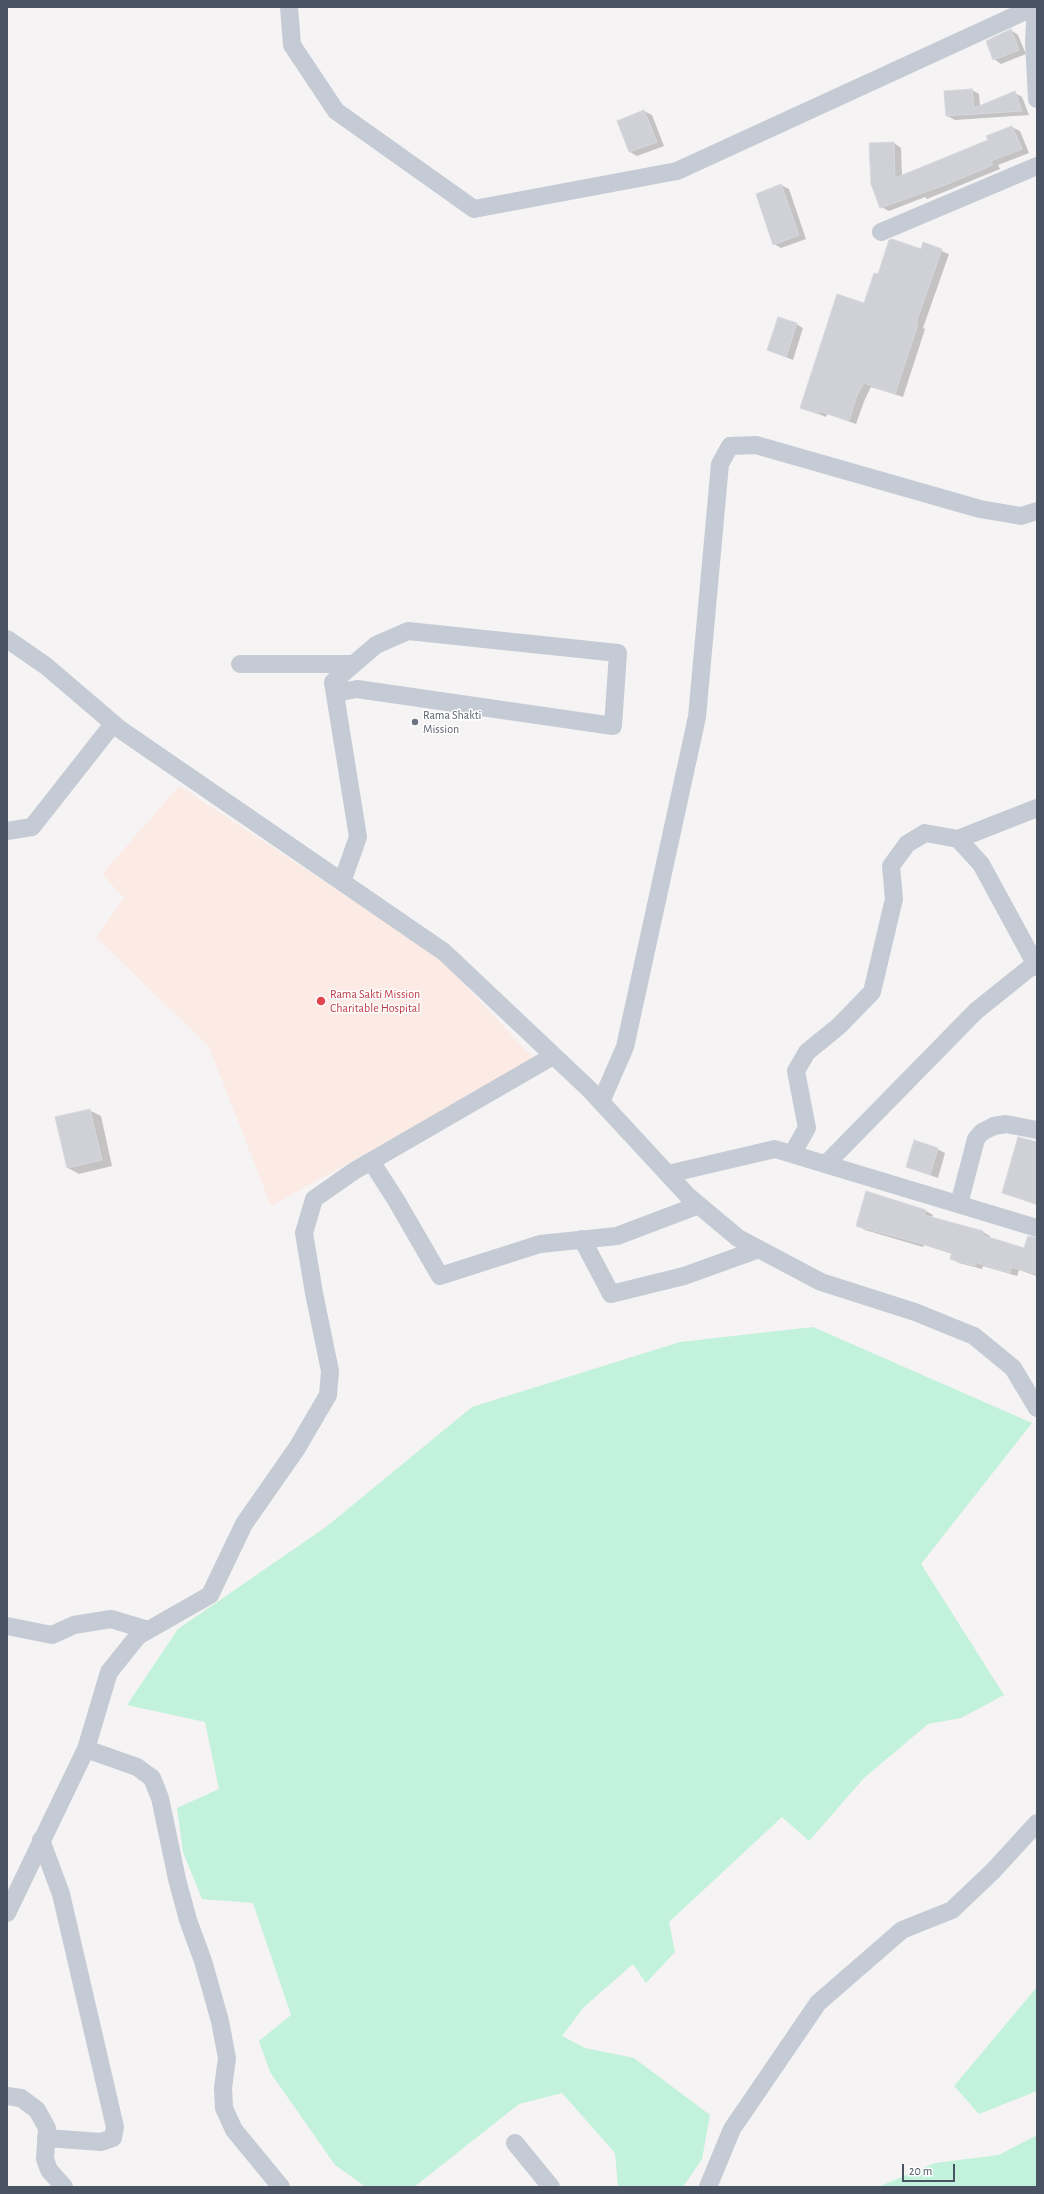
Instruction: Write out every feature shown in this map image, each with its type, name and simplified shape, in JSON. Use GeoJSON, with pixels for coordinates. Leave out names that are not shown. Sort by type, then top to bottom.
{"type":"FeatureCollection","features":[{"type":"Feature","properties":{"kind":"street"},"geometry":{"type":"LineString","coordinates":[[289,7],[292,45],[336,111],[474,209],[677,171],[1035,7],[1034,42],[1037,99]]}},
{"type":"Feature","properties":{"kind":"street"},"geometry":{"type":"LineString","coordinates":[[881,232],[1037,166]]}},
{"type":"Feature","properties":{"kind":"street"},"geometry":{"type":"LineString","coordinates":[[601,1102],[625,1047],[697,717],[720,464],[730,446],[756,445],[980,509],[1021,516],[1037,511]]}},
{"type":"Feature","properties":{"kind":"street"},"geometry":{"type":"LineString","coordinates":[[335,693],[357,689],[613,726],[618,653],[408,631],[376,645],[333,682],[358,837],[342,882]]}},
{"type":"Feature","properties":{"kind":"street"},"geometry":{"type":"LineString","coordinates":[[7,639],[46,666],[113,724],[444,952],[601,1102],[668,1174],[699,1204],[738,1238],[822,1282],[916,1312],[974,1336],[1013,1368],[1037,1408]]}},
{"type":"Feature","properties":{"kind":"street"},"geometry":{"type":"LineString","coordinates":[[240,664],[354,664]]}},
{"type":"Feature","properties":{"kind":"street"},"geometry":{"type":"LineString","coordinates":[[7,831],[32,827],[113,724]]}},
{"type":"Feature","properties":{"kind":"street"},"geometry":{"type":"LineString","coordinates":[[792,1154],[807,1128],[796,1071],[807,1052],[839,1026],[872,992],[894,899],[891,866],[907,844],[925,833],[958,839],[1037,808]]}},
{"type":"Feature","properties":{"kind":"street"},"geometry":{"type":"LineString","coordinates":[[826,1164],[976,1011],[1036,964],[981,864],[958,839]]}},
{"type":"Feature","properties":{"kind":"street"},"geometry":{"type":"LineString","coordinates":[[7,1912],[86,1749],[109,1672],[138,1636],[210,1595],[244,1524],[297,1448],[328,1395],[330,1371],[314,1293],[304,1233],[314,1200],[371,1161],[553,1056]]}},
{"type":"Feature","properties":{"kind":"street"},"geometry":{"type":"LineString","coordinates":[[959,1204],[976,1139],[982,1132],[994,1126],[1006,1124],[1037,1130]]}},
{"type":"Feature","properties":{"kind":"street"},"geometry":{"type":"LineString","coordinates":[[668,1174],[775,1149],[1037,1228]]}},
{"type":"Feature","properties":{"kind":"street"},"geometry":{"type":"LineString","coordinates":[[371,1161],[396,1200],[440,1276],[540,1244],[617,1236],[699,1204]]}},
{"type":"Feature","properties":{"kind":"street"},"geometry":{"type":"LineString","coordinates":[[582,1239],[610,1294],[684,1276],[759,1249]]}},
{"type":"Feature","properties":{"kind":"street"},"geometry":{"type":"LineString","coordinates":[[7,1626],[52,1635],[74,1625],[111,1619],[148,1630]]}},
{"type":"Feature","properties":{"kind":"street"},"geometry":{"type":"LineString","coordinates":[[86,1749],[137,1768],[152,1778],[160,1798],[177,1880],[188,1920],[203,1961],[220,2021],[227,2058],[223,2088],[224,2108],[234,2130],[281,2187]]}},
{"type":"Feature","properties":{"kind":"street"},"geometry":{"type":"LineString","coordinates":[[708,2187],[732,2129],[818,2003],[902,1930],[952,1910],[993,1871],[1037,1822]]}},
{"type":"Feature","properties":{"kind":"street"},"geometry":{"type":"LineString","coordinates":[[41,1840],[61,1894],[115,2127],[113,2138],[101,2142],[46,2138]]}},
{"type":"Feature","properties":{"kind":"street"},"geometry":{"type":"LineString","coordinates":[[7,2096],[21,2098],[38,2110],[47,2128],[45,2159],[49,2170],[64,2187]]}},
{"type":"Feature","properties":{"kind":"street"},"geometry":{"type":"LineString","coordinates":[[515,2143],[551,2187]]}},
{"type":"Feature","properties":{"kind":"shaded area","name":"Rama Sakti Mission Charitable Hospital"},"geometry":{"type":"Polygon","coordinates":[[[179,786],[438,956],[535,1060],[271,1206],[209,1047],[96,937],[124,898],[102,874],[179,786]]]}},
{"type":"Feature","properties":{"kind":"green space"},"geometry":{"type":"Polygon","coordinates":[[[813,1327],[1032,1423],[921,1564],[1004,1695],[961,1718],[928,1724],[864,1778],[809,1841],[782,1817],[669,1922],[675,1952],[646,1983],[633,1964],[584,2007],[562,2036],[585,2048],[634,2058],[710,2115],[702,2159],[683,2187],[618,2187],[615,2153],[562,2093],[519,2104],[414,2187],[366,2187],[335,2165],[270,2072],[259,2041],[291,2015],[253,1903],[202,1899],[183,1852],[177,1808],[219,1789],[205,1722],[127,1705],[178,1629],[326,1527],[472,1407],[680,1342],[813,1327]]]}},
{"type":"Feature","properties":{"kind":"green space"},"geometry":{"type":"Polygon","coordinates":[[[1037,1987],[1037,2091],[979,2114],[954,2086],[1037,1987]]]}},
{"type":"Feature","properties":{"kind":"green space"},"geometry":{"type":"Polygon","coordinates":[[[1037,2135],[1037,2187],[878,2187],[935,2163],[999,2155],[1037,2135]]]}},
{"type":"Feature","properties":{"kind":"building"},"geometry":{"type":"Polygon","coordinates":[[[1011,29],[1019,50],[993,60],[986,41],[1011,29]]]}},
{"type":"Feature","properties":{"kind":"building"},"geometry":{"type":"Polygon","coordinates":[[[972,89],[974,108],[1015,91],[1022,111],[946,116],[944,91],[972,89]]]}},
{"type":"Feature","properties":{"kind":"building"},"geometry":{"type":"Polygon","coordinates":[[[644,110],[657,142],[629,152],[617,121],[644,110]]]}},
{"type":"Feature","properties":{"kind":"building"},"geometry":{"type":"Polygon","coordinates":[[[1012,126],[1022,149],[991,161],[993,165],[945,185],[880,208],[871,184],[869,143],[894,142],[895,178],[988,140],[986,136],[1012,126]]]}},
{"type":"Feature","properties":{"kind":"building"},"geometry":{"type":"Polygon","coordinates":[[[781,184],[799,235],[773,245],[756,194],[781,184]]]}},
{"type":"Feature","properties":{"kind":"building"},"geometry":{"type":"Polygon","coordinates":[[[892,239],[921,249],[923,242],[942,249],[916,323],[918,324],[895,394],[864,383],[857,395],[849,421],[819,411],[818,414],[800,408],[837,294],[864,303],[874,273],[878,274],[889,240],[892,239]]]}},
{"type":"Feature","properties":{"kind":"building"},"geometry":{"type":"Polygon","coordinates":[[[778,317],[797,323],[786,357],[767,350],[778,317]]]}},
{"type":"Feature","properties":{"kind":"building"},"geometry":{"type":"Polygon","coordinates":[[[90,1109],[102,1160],[67,1168],[55,1117],[90,1109]]]}},
{"type":"Feature","properties":{"kind":"building"},"geometry":{"type":"Polygon","coordinates":[[[1018,1137],[1037,1142],[1037,1204],[1002,1193],[1018,1137]]]}},
{"type":"Feature","properties":{"kind":"building"},"geometry":{"type":"Polygon","coordinates":[[[914,1140],[938,1148],[930,1175],[906,1167],[914,1140]]]}},
{"type":"Feature","properties":{"kind":"building"},"geometry":{"type":"Polygon","coordinates":[[[866,1191],[926,1210],[924,1215],[983,1231],[982,1235],[1024,1248],[1028,1236],[1037,1238],[1037,1274],[1011,1267],[1010,1273],[975,1262],[975,1266],[950,1259],[952,1252],[856,1226],[866,1191]]]}},
{"type":"Feature","properties":{"kind":"place","name":"Rama Shakti Mission"},"geometry":{"type":"Point","coordinates":[415,722]}},
{"type":"Feature","properties":{"kind":"place","name":"Rama Sakti Mission Charitable Hospital"},"geometry":{"type":"Point","coordinates":[321,1001]}}]}
